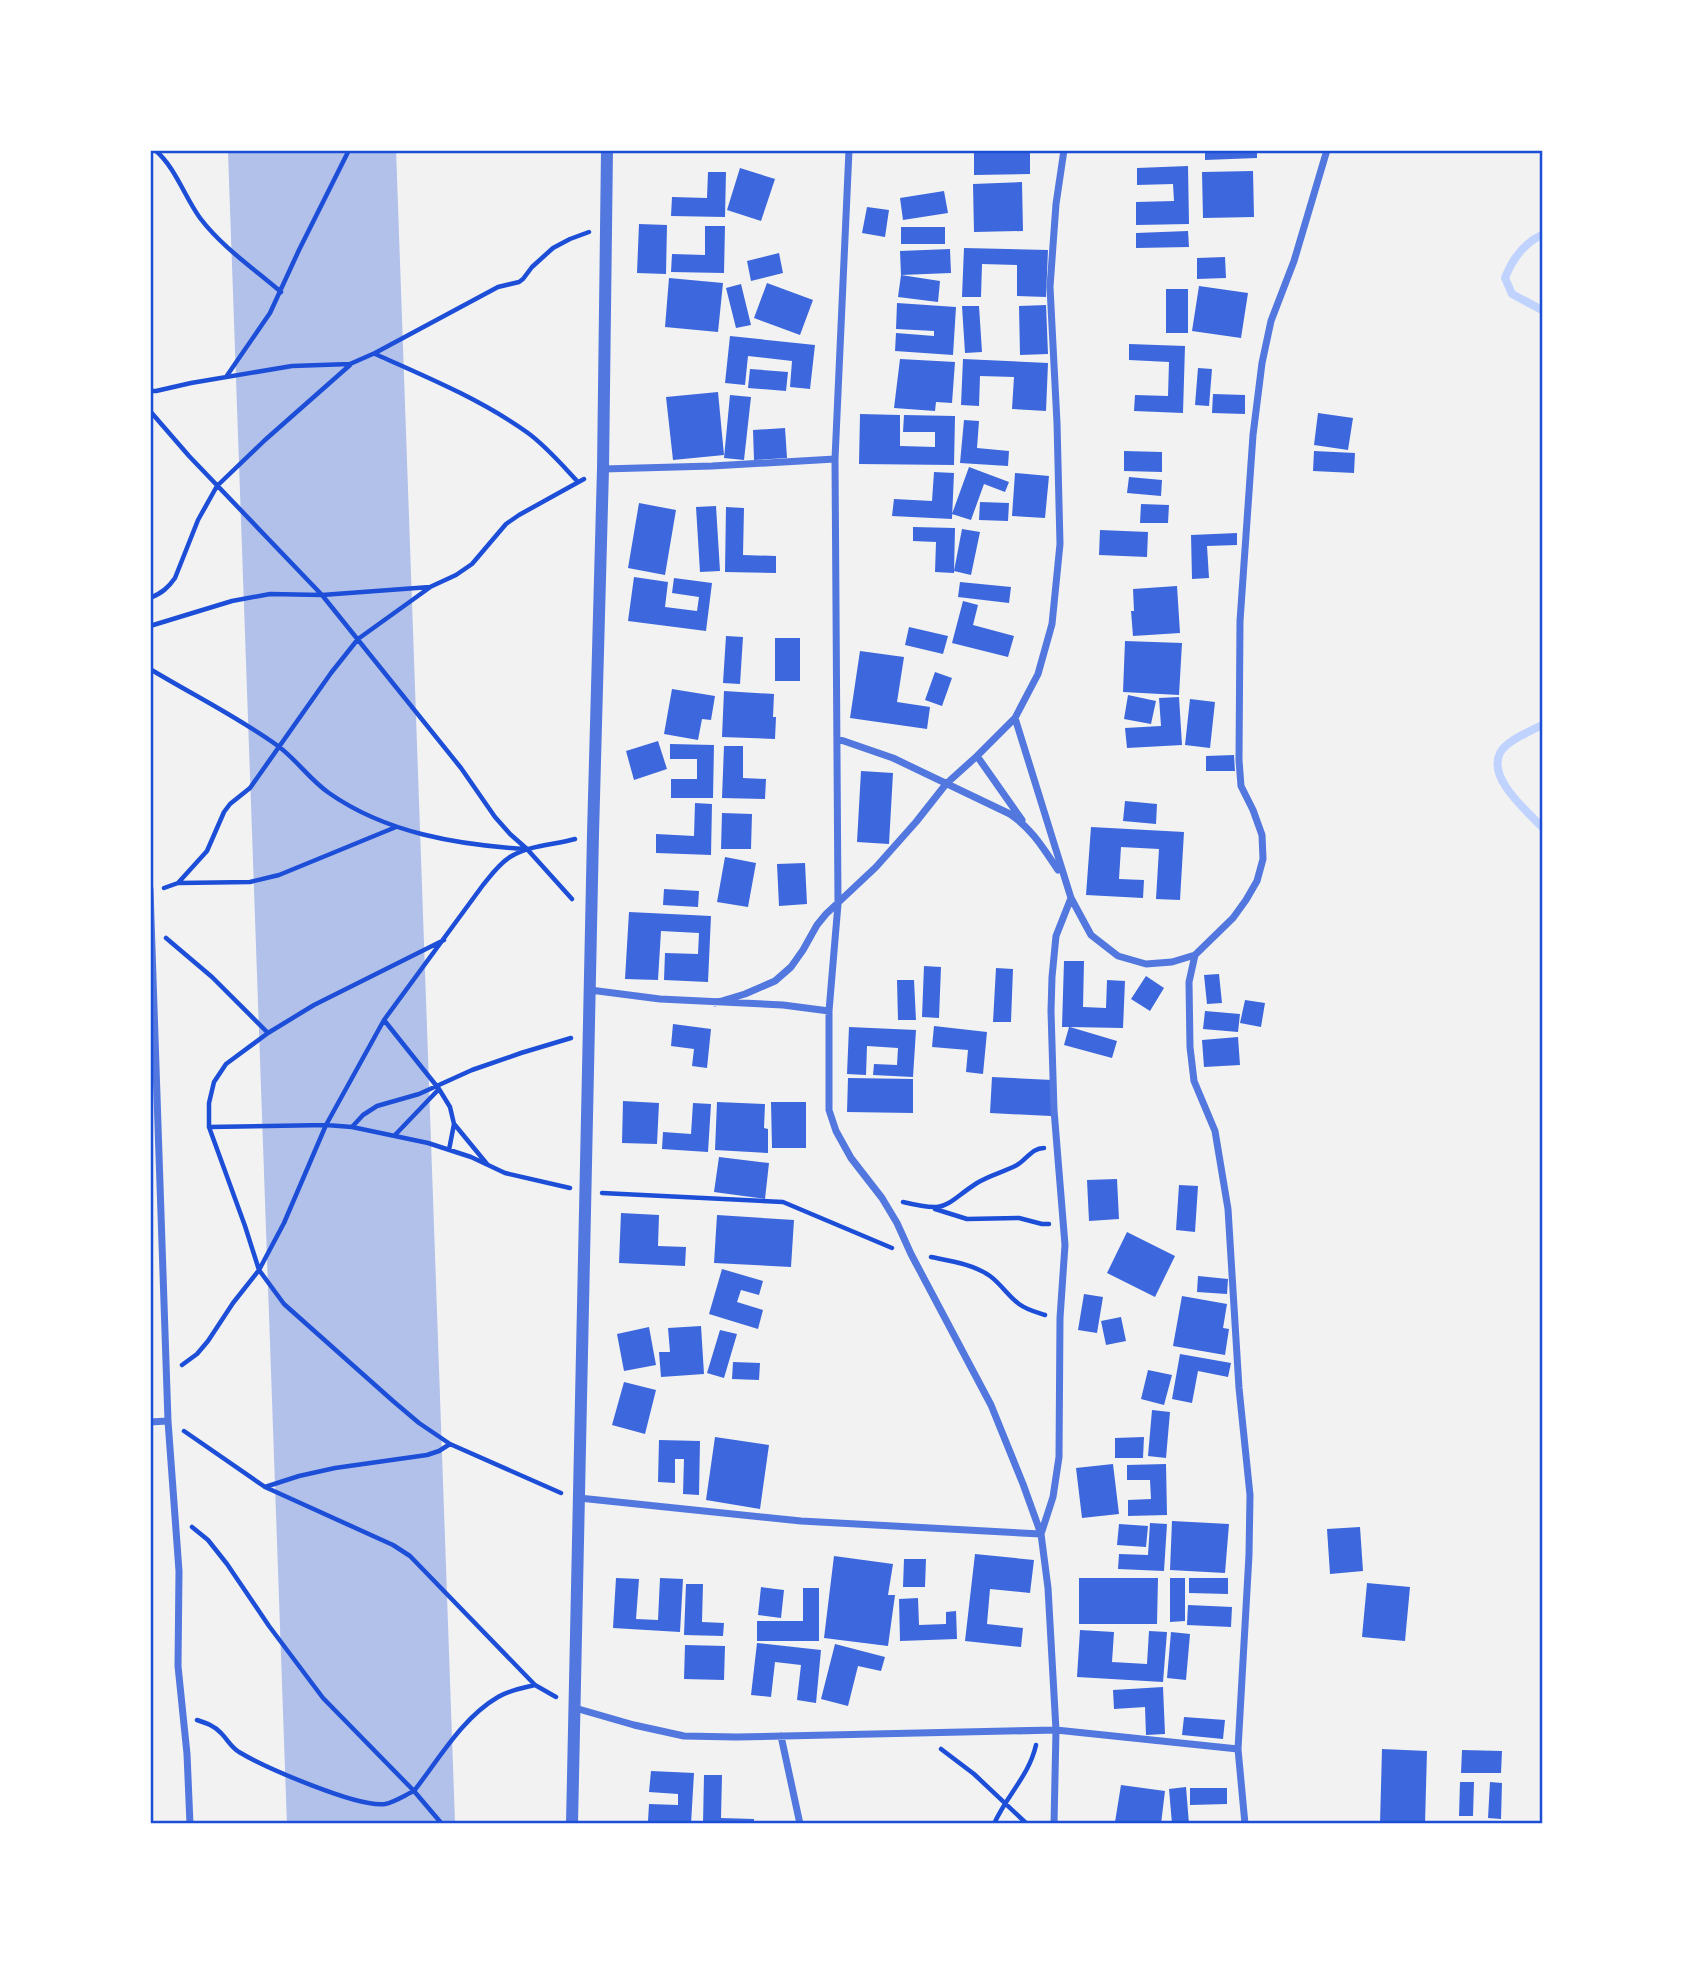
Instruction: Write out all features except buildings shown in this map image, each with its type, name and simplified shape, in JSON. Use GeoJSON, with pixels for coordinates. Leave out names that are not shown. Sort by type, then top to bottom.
{"type":"FeatureCollection","features":[{"type":"Feature","properties":{"kind":"street"},"geometry":{"type":"LineString","coordinates":[[572,1824],[603,469],[607,150]]}},
{"type":"Feature","properties":{"kind":"street"},"geometry":{"type":"LineString","coordinates":[[849,150],[835,460],[838,904],[829,1011],[829,1110],[836,1132],[851,1157],[897,1223],[991,1405],[1041,1534],[1048,1588],[1056,1730],[1054,1824]]}},
{"type":"Feature","properties":{"kind":"street"},"geometry":{"type":"LineString","coordinates":[[715,1003],[775,981],[791,967],[817,925],[876,867],[946,784],[1015,718],[1038,674],[1052,624],[1060,544],[1050,287],[1056,204],[1064,150]]}},
{"type":"Feature","properties":{"kind":"street"},"geometry":{"type":"LineString","coordinates":[[1015,718],[1071,898],[1091,935],[1118,956],[1146,964],[1172,962],[1195,956],[1233,918],[1246,900],[1257,881],[1263,859],[1262,835],[1241,786],[1239,760],[1240,621],[1253,435],[1262,363],[1271,321],[1294,261],[1327,150]]}},
{"type":"Feature","properties":{"kind":"street"},"geometry":{"type":"LineString","coordinates":[[603,469],[835,460]]}},
{"type":"Feature","properties":{"kind":"street"},"geometry":{"type":"LineString","coordinates":[[838,739],[893,758],[1010,814],[1024,824]]}},
{"type":"Feature","properties":{"kind":"street"},"geometry":{"type":"LineString","coordinates":[[977,756],[1065,879]]}},
{"type":"Feature","properties":{"kind":"street"},"geometry":{"type":"LineString","coordinates":[[151,891],[155,1145],[168,1421],[179,1582],[177,1638],[190,1824]]}},
{"type":"Feature","properties":{"kind":"street"},"geometry":{"type":"LineString","coordinates":[[1041,1534],[1053,1497],[1059,1457],[1060,1318],[1065,1245],[1053,1082],[1052,977],[1056,936],[1071,898]]}},
{"type":"Feature","properties":{"kind":"street"},"geometry":{"type":"LineString","coordinates":[[1195,956],[1189,982],[1194,1081],[1216,1131],[1228,1209],[1239,1388],[1250,1495],[1238,1749],[1245,1824]]}},
{"type":"Feature","properties":{"kind":"street"},"geometry":{"type":"LineString","coordinates":[[590,990],[660,999],[762,1004],[829,1011]]}},
{"type":"Feature","properties":{"kind":"street"},"geometry":{"type":"LineString","coordinates":[[150,1422],[168,1421]]}},
{"type":"Feature","properties":{"kind":"street"},"geometry":{"type":"LineString","coordinates":[[579,1498],[801,1521],[1041,1534]]}},
{"type":"Feature","properties":{"kind":"street"},"geometry":{"type":"LineString","coordinates":[[575,1708],[634,1726],[684,1736],[1056,1730],[1238,1749]]}},
{"type":"Feature","properties":{"kind":"street"},"geometry":{"type":"LineString","coordinates":[[781,1736],[800,1824]]}},
{"type":"Feature","properties":{"kind":"path"},"geometry":{"type":"LineString","coordinates":[[155,150],[166,160],[186,198],[202,220],[223,243],[281,292]]}},
{"type":"Feature","properties":{"kind":"path"},"geometry":{"type":"LineString","coordinates":[[226,377],[270,313],[349,150]]}},
{"type":"Feature","properties":{"kind":"path"},"geometry":{"type":"LineString","coordinates":[[150,598],[161,593],[175,578],[198,520],[217,486],[350,364],[471,300],[498,287],[519,282],[553,248],[570,239],[606,227]]}},
{"type":"Feature","properties":{"kind":"path"},"geometry":{"type":"LineString","coordinates":[[375,353],[467,397],[528,433],[578,482]]}},
{"type":"Feature","properties":{"kind":"path"},"geometry":{"type":"LineString","coordinates":[[150,391],[292,366],[350,364]]}},
{"type":"Feature","properties":{"kind":"path"},"geometry":{"type":"LineString","coordinates":[[150,411],[321,595],[461,768],[495,817],[591,921]]}},
{"type":"Feature","properties":{"kind":"path"},"geometry":{"type":"LineString","coordinates":[[178,883],[207,851],[230,804],[250,788],[358,639],[430,587],[472,564],[506,524],[603,469]]}},
{"type":"Feature","properties":{"kind":"path"},"geometry":{"type":"LineString","coordinates":[[150,626],[232,601],[270,594],[321,595],[430,587]]}},
{"type":"Feature","properties":{"kind":"path"},"geometry":{"type":"LineString","coordinates":[[150,669],[280,747],[327,792],[365,815],[396,827],[451,841],[527,849],[556,845],[593,834]]}},
{"type":"Feature","properties":{"kind":"path"},"geometry":{"type":"LineString","coordinates":[[151,891],[178,883],[250,883],[279,876],[396,827]]}},
{"type":"Feature","properties":{"kind":"path"},"geometry":{"type":"LineString","coordinates":[[167,1370],[183,1364],[197,1354],[259,1270],[284,1223],[326,1125],[384,1020],[483,885],[510,857],[527,849]]}},
{"type":"Feature","properties":{"kind":"path"},"geometry":{"type":"LineString","coordinates":[[152,927],[212,977],[268,1034]]}},
{"type":"Feature","properties":{"kind":"path"},"geometry":{"type":"LineString","coordinates":[[444,940],[314,1005],[226,1064],[214,1082],[209,1103],[209,1127],[259,1270],[284,1304],[419,1423],[450,1444],[534,1482],[579,1498]]}},
{"type":"Feature","properties":{"kind":"path"},"geometry":{"type":"LineString","coordinates":[[384,1020],[450,1107],[454,1124],[449,1150]]}},
{"type":"Feature","properties":{"kind":"path"},"geometry":{"type":"LineString","coordinates":[[395,1135],[438,1088],[453,1078],[552,1043],[589,1034]]}},
{"type":"Feature","properties":{"kind":"path"},"geometry":{"type":"LineString","coordinates":[[352,1126],[377,1106],[438,1088]]}},
{"type":"Feature","properties":{"kind":"path"},"geometry":{"type":"LineString","coordinates":[[454,1124],[488,1165]]}},
{"type":"Feature","properties":{"kind":"path"},"geometry":{"type":"LineString","coordinates":[[209,1127],[352,1126],[449,1150],[506,1173],[585,1192],[782,1202],[871,1241],[911,1254],[970,1266],[994,1278],[1028,1310],[1060,1318]]}},
{"type":"Feature","properties":{"kind":"path"},"geometry":{"type":"LineString","coordinates":[[934,1208],[953,1202],[978,1183],[1020,1163],[1036,1149],[1049,1149],[1058,1154]]}},
{"type":"Feature","properties":{"kind":"path"},"geometry":{"type":"LineString","coordinates":[[882,1198],[934,1208],[967,1219],[1019,1218],[1042,1224],[1063,1222]]}},
{"type":"Feature","properties":{"kind":"path"},"geometry":{"type":"LineString","coordinates":[[168,1421],[265,1487],[393,1545],[410,1556],[535,1685],[575,1708]]}},
{"type":"Feature","properties":{"kind":"path"},"geometry":{"type":"LineString","coordinates":[[265,1487],[335,1468],[427,1455],[450,1444]]}},
{"type":"Feature","properties":{"kind":"path"},"geometry":{"type":"LineString","coordinates":[[175,1518],[196,1529],[208,1540],[323,1698],[414,1791],[442,1824]]}},
{"type":"Feature","properties":{"kind":"path"},"geometry":{"type":"LineString","coordinates":[[183,1717],[214,1727],[241,1753],[295,1778],[356,1800],[386,1804],[414,1791],[463,1727],[481,1710],[499,1696],[535,1685]]}},
{"type":"Feature","properties":{"kind":"path"},"geometry":{"type":"LineString","coordinates":[[994,1824],[1004,1802],[1030,1765],[1039,1731]]}},
{"type":"Feature","properties":{"kind":"path"},"geometry":{"type":"LineString","coordinates":[[917,1733],[949,1754],[1027,1824]]}},
{"type":"Feature","properties":{"kind":"waterway"},"geometry":{"type":"LineString","coordinates":[[1542,235],[1519,253],[1505,278],[1512,294],[1542,310]]}},
{"type":"Feature","properties":{"kind":"waterway"},"geometry":{"type":"LineString","coordinates":[[1542,725],[1508,744],[1500,753],[1497,763],[1499,773],[1510,793],[1542,827]]}},
{"type":"Feature","properties":{"kind":"runway"},"geometry":{"type":"LineString","coordinates":[[312,150],[371,1824]]}}]}
